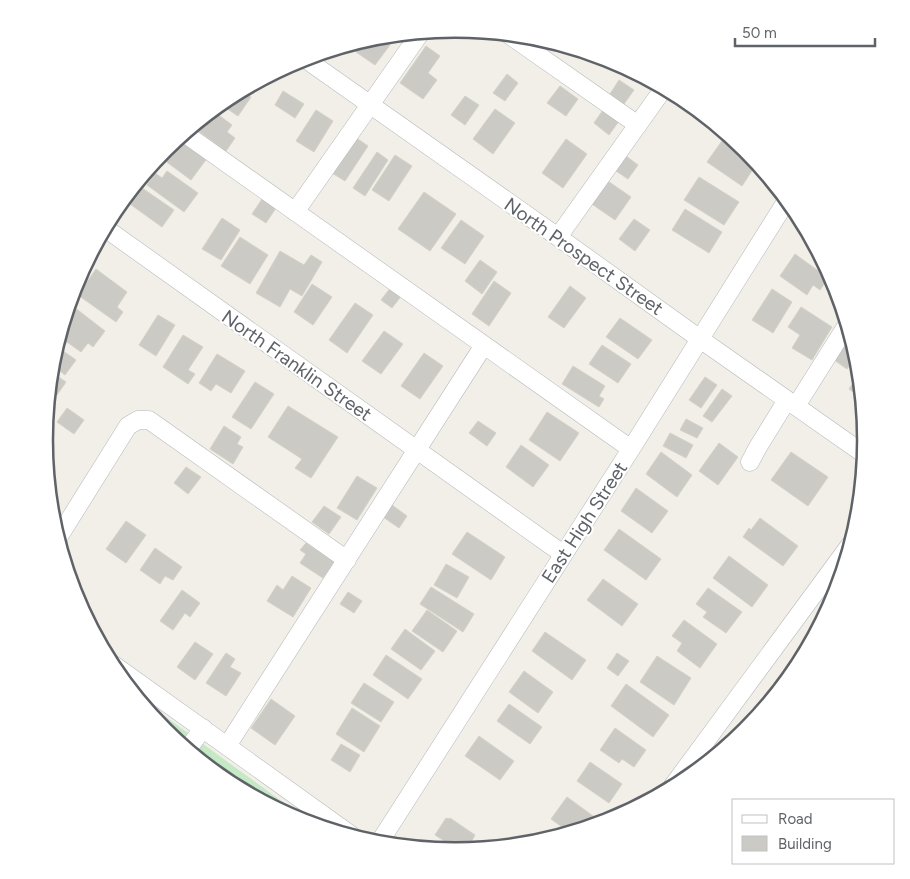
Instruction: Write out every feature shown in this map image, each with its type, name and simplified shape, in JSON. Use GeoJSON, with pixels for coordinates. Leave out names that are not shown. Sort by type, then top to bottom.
{"type":"FeatureCollection","features":[{"type":"Feature","properties":{"kind":"street"},"geometry":{"type":"LineString","coordinates":[[295,212],[416,40]]}},
{"type":"Feature","properties":{"kind":"street"},"geometry":{"type":"LineString","coordinates":[[521,43],[638,125]]}},
{"type":"Feature","properties":{"kind":"street","name":"North Prospect Street"},"geometry":{"type":"LineString","coordinates":[[312,64],[857,449]]}},
{"type":"Feature","properties":{"kind":"street"},"geometry":{"type":"LineString","coordinates":[[558,237],[660,94]]}},
{"type":"Feature","properties":{"kind":"street"},"geometry":{"type":"LineString","coordinates":[[190,137],[631,449]]}},
{"type":"Feature","properties":{"kind":"street","name":"East High Street"},"geometry":{"type":"LineString","coordinates":[[384,835],[631,449],[783,207]]}},
{"type":"Feature","properties":{"kind":"street","name":"North Franklin Street"},"geometry":{"type":"LineString","coordinates":[[111,232],[563,554]]}},
{"type":"Feature","properties":{"kind":"street"},"geometry":{"type":"LineString","coordinates":[[750,462],[758,447],[842,333]]}},
{"type":"Feature","properties":{"kind":"street"},"geometry":{"type":"LineString","coordinates":[[227,746],[484,345]]}},
{"type":"Feature","properties":{"kind":"street"},"geometry":{"type":"LineString","coordinates":[[64,529],[128,426],[138,420],[149,420],[347,560]]}},
{"type":"Feature","properties":{"kind":"street"},"geometry":{"type":"LineString","coordinates":[[686,768],[838,561]]}},
{"type":"Feature","properties":{"kind":"street"},"geometry":{"type":"LineString","coordinates":[[131,677],[333,822]]}},
{"type":"Feature","properties":{"kind":"street"},"geometry":{"type":"LineString","coordinates":[[192,744],[203,728]]}},
{"type":"Feature","properties":{"kind":"green space"},"geometry":{"type":"Polygon","coordinates":[[[161,713],[285,804],[254,788],[210,758],[190,742],[161,713]]]}},
{"type":"Feature","properties":{"kind":"building"},"geometry":{"type":"Polygon","coordinates":[[[388,43],[390,45],[375,65],[356,52],[358,49],[377,45],[388,43]]]}},
{"type":"Feature","properties":{"kind":"building"},"geometry":{"type":"Polygon","coordinates":[[[426,46],[440,56],[428,73],[437,80],[423,99],[400,83],[426,46]]]}},
{"type":"Feature","properties":{"kind":"building"},"geometry":{"type":"Polygon","coordinates":[[[507,74],[518,83],[505,101],[493,93],[507,74]]]}},
{"type":"Feature","properties":{"kind":"building"},"geometry":{"type":"Polygon","coordinates":[[[619,80],[634,90],[624,104],[610,94],[619,80]]]}},
{"type":"Feature","properties":{"kind":"building"},"geometry":{"type":"Polygon","coordinates":[[[560,86],[578,99],[566,116],[547,103],[560,86]]]}},
{"type":"Feature","properties":{"kind":"building"},"geometry":{"type":"Polygon","coordinates":[[[283,91],[304,104],[295,118],[275,105],[283,91]]]}},
{"type":"Feature","properties":{"kind":"building"},"geometry":{"type":"Polygon","coordinates":[[[248,95],[251,97],[238,116],[227,109],[248,95]]]}},
{"type":"Feature","properties":{"kind":"building"},"geometry":{"type":"Polygon","coordinates":[[[465,96],[479,105],[465,125],[451,115],[465,96]]]}},
{"type":"Feature","properties":{"kind":"building"},"geometry":{"type":"Polygon","coordinates":[[[495,109],[515,123],[493,154],[473,139],[495,109]]]}},
{"type":"Feature","properties":{"kind":"building"},"geometry":{"type":"Polygon","coordinates":[[[316,110],[333,121],[314,152],[296,141],[316,110]]]}},
{"type":"Feature","properties":{"kind":"building"},"geometry":{"type":"Polygon","coordinates":[[[603,110],[619,121],[609,135],[594,123],[603,110]]]}},
{"type":"Feature","properties":{"kind":"building"},"geometry":{"type":"Polygon","coordinates":[[[218,115],[232,125],[227,132],[235,138],[226,151],[198,131],[218,115]]]}},
{"type":"Feature","properties":{"kind":"building"},"geometry":{"type":"Polygon","coordinates":[[[355,137],[368,146],[345,181],[332,173],[355,137]]]}},
{"type":"Feature","properties":{"kind":"building"},"geometry":{"type":"Polygon","coordinates":[[[566,139],[587,154],[563,188],[542,173],[566,139]]]}},
{"type":"Feature","properties":{"kind":"building"},"geometry":{"type":"Polygon","coordinates":[[[723,140],[753,170],[742,186],[707,162],[723,140]]]}},
{"type":"Feature","properties":{"kind":"building"},"geometry":{"type":"Polygon","coordinates":[[[186,141],[208,157],[191,180],[165,161],[186,141]]]}},
{"type":"Feature","properties":{"kind":"building"},"geometry":{"type":"Polygon","coordinates":[[[377,152],[388,160],[365,196],[353,188],[377,152]]]}},
{"type":"Feature","properties":{"kind":"building"},"geometry":{"type":"Polygon","coordinates":[[[395,155],[412,166],[389,201],[372,190],[395,155]]]}},
{"type":"Feature","properties":{"kind":"building"},"geometry":{"type":"Polygon","coordinates":[[[626,156],[638,165],[628,179],[616,171],[626,156]]]}},
{"type":"Feature","properties":{"kind":"building"},"geometry":{"type":"Polygon","coordinates":[[[167,171],[198,193],[184,212],[147,185],[155,173],[162,178],[167,171]]]}},
{"type":"Feature","properties":{"kind":"building"},"geometry":{"type":"Polygon","coordinates":[[[602,177],[631,197],[615,220],[586,200],[602,177]]]}},
{"type":"Feature","properties":{"kind":"building"},"geometry":{"type":"Polygon","coordinates":[[[699,177],[739,202],[724,225],[684,200],[699,177]]]}},
{"type":"Feature","properties":{"kind":"building"},"geometry":{"type":"Polygon","coordinates":[[[142,188],[174,210],[162,227],[130,204],[142,188]]]}},
{"type":"Feature","properties":{"kind":"building"},"geometry":{"type":"Polygon","coordinates":[[[424,192],[456,214],[430,251],[398,229],[424,192]]]}},
{"type":"Feature","properties":{"kind":"building"},"geometry":{"type":"Polygon","coordinates":[[[262,199],[276,208],[266,223],[252,214],[262,199]]]}},
{"type":"Feature","properties":{"kind":"building"},"geometry":{"type":"Polygon","coordinates":[[[685,209],[722,232],[709,253],[672,230],[685,209]]]}},
{"type":"Feature","properties":{"kind":"building"},"geometry":{"type":"Polygon","coordinates":[[[222,218],[240,230],[221,260],[202,249],[222,218]]]}},
{"type":"Feature","properties":{"kind":"building"},"geometry":{"type":"Polygon","coordinates":[[[634,219],[650,230],[635,251],[619,239],[634,219]]]}},
{"type":"Feature","properties":{"kind":"building"},"geometry":{"type":"Polygon","coordinates":[[[461,220],[484,236],[465,264],[441,248],[461,220]]]}},
{"type":"Feature","properties":{"kind":"building"},"geometry":{"type":"Polygon","coordinates":[[[240,237],[268,255],[250,284],[221,266],[240,237]]]}},
{"type":"Feature","properties":{"kind":"building"},"geometry":{"type":"Polygon","coordinates":[[[280,251],[304,265],[311,255],[322,262],[302,296],[290,289],[280,307],[256,293],[280,251]]]}},
{"type":"Feature","properties":{"kind":"building"},"geometry":{"type":"Polygon","coordinates":[[[795,254],[820,272],[825,283],[820,290],[813,285],[807,295],[780,276],[795,254]]]}},
{"type":"Feature","properties":{"kind":"building"},"geometry":{"type":"Polygon","coordinates":[[[480,260],[497,272],[482,294],[465,281],[480,260]]]}},
{"type":"Feature","properties":{"kind":"building"},"geometry":{"type":"Polygon","coordinates":[[[96,269],[127,292],[117,307],[123,312],[116,322],[80,296],[96,269]]]}},
{"type":"Feature","properties":{"kind":"building"},"geometry":{"type":"Polygon","coordinates":[[[494,281],[511,293],[489,326],[472,314],[494,281]]]}},
{"type":"Feature","properties":{"kind":"building"},"geometry":{"type":"Polygon","coordinates":[[[312,284],[332,297],[313,325],[294,312],[312,284]]]}},
{"type":"Feature","properties":{"kind":"building"},"geometry":{"type":"Polygon","coordinates":[[[570,286],[586,298],[564,328],[548,317],[570,286]]]}},
{"type":"Feature","properties":{"kind":"building"},"geometry":{"type":"Polygon","coordinates":[[[391,287],[402,295],[392,308],[381,300],[391,287]]]}},
{"type":"Feature","properties":{"kind":"building"},"geometry":{"type":"Polygon","coordinates":[[[772,289],[792,302],[773,333],[752,320],[772,289]]]}},
{"type":"Feature","properties":{"kind":"building"},"geometry":{"type":"Polygon","coordinates":[[[355,303],[373,315],[347,353],[329,340],[355,303]]]}},
{"type":"Feature","properties":{"kind":"building"},"geometry":{"type":"Polygon","coordinates":[[[801,307],[832,327],[812,360],[792,348],[800,335],[788,327],[801,307]]]}},
{"type":"Feature","properties":{"kind":"building"},"geometry":{"type":"Polygon","coordinates":[[[75,308],[105,331],[93,347],[88,343],[81,352],[67,342],[65,345],[75,308]]]}},
{"type":"Feature","properties":{"kind":"building"},"geometry":{"type":"Polygon","coordinates":[[[158,315],[175,325],[156,356],[139,345],[158,315]]]}},
{"type":"Feature","properties":{"kind":"building"},"geometry":{"type":"Polygon","coordinates":[[[620,318],[652,340],[638,359],[606,337],[620,318]]]}},
{"type":"Feature","properties":{"kind":"building"},"geometry":{"type":"Polygon","coordinates":[[[384,331],[403,344],[381,374],[362,361],[384,331]]]}},
{"type":"Feature","properties":{"kind":"building"},"geometry":{"type":"Polygon","coordinates":[[[183,335],[203,347],[188,370],[195,374],[188,384],[163,367],[183,335]]]}},
{"type":"Feature","properties":{"kind":"building"},"geometry":{"type":"Polygon","coordinates":[[[844,338],[850,365],[847,369],[830,357],[844,338]]]}},
{"type":"Feature","properties":{"kind":"building"},"geometry":{"type":"Polygon","coordinates":[[[602,345],[631,364],[618,383],[589,364],[602,345]]]}},
{"type":"Feature","properties":{"kind":"building"},"geometry":{"type":"Polygon","coordinates":[[[63,351],[76,360],[65,375],[59,371],[63,351]]]}},
{"type":"Feature","properties":{"kind":"building"},"geometry":{"type":"Polygon","coordinates":[[[424,353],[443,366],[420,399],[401,386],[424,353]]]}},
{"type":"Feature","properties":{"kind":"building"},"geometry":{"type":"Polygon","coordinates":[[[217,354],[245,371],[231,393],[216,384],[211,391],[199,383],[217,354]]]}},
{"type":"Feature","properties":{"kind":"building"},"geometry":{"type":"Polygon","coordinates":[[[573,366],[605,386],[599,396],[604,399],[599,407],[562,384],[573,366]]]}},
{"type":"Feature","properties":{"kind":"building"},"geometry":{"type":"Polygon","coordinates":[[[58,377],[66,382],[57,395],[55,394],[58,377]]]}},
{"type":"Feature","properties":{"kind":"building"},"geometry":{"type":"Polygon","coordinates":[[[705,377],[717,385],[701,408],[689,400],[705,377]]]}},
{"type":"Feature","properties":{"kind":"building"},"geometry":{"type":"Polygon","coordinates":[[[255,382],[274,394],[251,429],[232,417],[255,382]]]}},
{"type":"Feature","properties":{"kind":"building"},"geometry":{"type":"Polygon","coordinates":[[[853,383],[854,393],[849,389],[853,383]]]}},
{"type":"Feature","properties":{"kind":"building"},"geometry":{"type":"Polygon","coordinates":[[[722,389],[732,396],[712,422],[703,416],[722,389]]]}},
{"type":"Feature","properties":{"kind":"building"},"geometry":{"type":"Polygon","coordinates":[[[288,406],[338,437],[311,478],[295,468],[302,459],[268,437],[288,406]]]}},
{"type":"Feature","properties":{"kind":"building"},"geometry":{"type":"Polygon","coordinates":[[[67,408],[84,420],[74,434],[57,422],[67,408]]]}},
{"type":"Feature","properties":{"kind":"building"},"geometry":{"type":"Polygon","coordinates":[[[547,412],[579,433],[560,461],[529,440],[547,412]]]}},
{"type":"Feature","properties":{"kind":"building"},"geometry":{"type":"Polygon","coordinates":[[[686,419],[703,428],[697,438],[680,430],[686,419]]]}},
{"type":"Feature","properties":{"kind":"building"},"geometry":{"type":"Polygon","coordinates":[[[478,421],[496,433],[487,446],[469,433],[478,421]]]}},
{"type":"Feature","properties":{"kind":"building"},"geometry":{"type":"Polygon","coordinates":[[[224,426],[241,437],[237,444],[243,447],[233,464],[210,449],[224,426]]]}},
{"type":"Feature","properties":{"kind":"building"},"geometry":{"type":"Polygon","coordinates":[[[670,433],[693,445],[686,458],[663,446],[670,433]]]}},
{"type":"Feature","properties":{"kind":"building"},"geometry":{"type":"Polygon","coordinates":[[[719,443],[738,457],[718,485],[699,471],[719,443]]]}},
{"type":"Feature","properties":{"kind":"building"},"geometry":{"type":"Polygon","coordinates":[[[521,445],[549,465],[533,487],[506,467],[521,445]]]}},
{"type":"Feature","properties":{"kind":"building"},"geometry":{"type":"Polygon","coordinates":[[[661,452],[692,475],[677,497],[646,474],[661,452]]]}},
{"type":"Feature","properties":{"kind":"building"},"geometry":{"type":"Polygon","coordinates":[[[791,452],[828,477],[808,506],[771,480],[791,452]]]}},
{"type":"Feature","properties":{"kind":"building"},"geometry":{"type":"Polygon","coordinates":[[[186,467],[201,477],[188,494],[174,483],[186,467]]]}},
{"type":"Feature","properties":{"kind":"building"},"geometry":{"type":"Polygon","coordinates":[[[357,476],[377,488],[357,520],[337,508],[357,476]]]}},
{"type":"Feature","properties":{"kind":"building"},"geometry":{"type":"Polygon","coordinates":[[[636,488],[668,511],[652,533],[621,511],[636,488]]]}},
{"type":"Feature","properties":{"kind":"building"},"geometry":{"type":"Polygon","coordinates":[[[392,505],[407,516],[399,528],[383,517],[392,505]]]}},
{"type":"Feature","properties":{"kind":"building"},"geometry":{"type":"Polygon","coordinates":[[[324,506],[341,517],[329,534],[312,522],[324,506]]]}},
{"type":"Feature","properties":{"kind":"building"},"geometry":{"type":"Polygon","coordinates":[[[760,518],[798,546],[783,566],[743,537],[749,528],[751,530],[760,518]]]}},
{"type":"Feature","properties":{"kind":"building"},"geometry":{"type":"Polygon","coordinates":[[[126,521],[146,535],[126,563],[106,549],[126,521]]]}},
{"type":"Feature","properties":{"kind":"building"},"geometry":{"type":"Polygon","coordinates":[[[619,529],[661,559],[646,580],[604,550],[619,529]]]}},
{"type":"Feature","properties":{"kind":"building"},"geometry":{"type":"Polygon","coordinates":[[[467,532],[505,557],[491,580],[452,554],[467,532]]]}},
{"type":"Feature","properties":{"kind":"building"},"geometry":{"type":"Polygon","coordinates":[[[306,543],[334,562],[323,578],[300,563],[306,554],[300,550],[306,543]]]}},
{"type":"Feature","properties":{"kind":"building"},"geometry":{"type":"Polygon","coordinates":[[[155,548],[182,567],[173,580],[165,576],[160,584],[140,570],[155,548]]]}},
{"type":"Feature","properties":{"kind":"building"},"geometry":{"type":"Polygon","coordinates":[[[729,556],[768,585],[752,607],[713,578],[729,556]]]}},
{"type":"Feature","properties":{"kind":"building"},"geometry":{"type":"Polygon","coordinates":[[[446,564],[469,577],[457,598],[434,585],[446,564]]]}},
{"type":"Feature","properties":{"kind":"building"},"geometry":{"type":"Polygon","coordinates":[[[292,576],[311,588],[293,617],[267,601],[277,585],[283,590],[292,576]]]}},
{"type":"Feature","properties":{"kind":"building"},"geometry":{"type":"Polygon","coordinates":[[[603,579],[638,604],[622,626],[587,600],[603,579]]]}},
{"type":"Feature","properties":{"kind":"building"},"geometry":{"type":"Polygon","coordinates":[[[431,587],[474,614],[463,632],[420,604],[431,587]]]}},
{"type":"Feature","properties":{"kind":"building"},"geometry":{"type":"Polygon","coordinates":[[[708,588],[742,612],[726,633],[703,617],[707,612],[696,604],[708,588]]]}},
{"type":"Feature","properties":{"kind":"building"},"geometry":{"type":"Polygon","coordinates":[[[182,590],[200,603],[190,617],[185,613],[173,630],[160,621],[182,590]]]}},
{"type":"Feature","properties":{"kind":"building"},"geometry":{"type":"Polygon","coordinates":[[[348,592],[362,601],[354,613],[340,604],[348,592]]]}},
{"type":"Feature","properties":{"kind":"building"},"geometry":{"type":"Polygon","coordinates":[[[427,610],[457,631],[443,652],[412,631],[427,610]]]}},
{"type":"Feature","properties":{"kind":"building"},"geometry":{"type":"Polygon","coordinates":[[[684,620],[717,644],[700,668],[677,651],[682,643],[672,636],[684,620]]]}},
{"type":"Feature","properties":{"kind":"building"},"geometry":{"type":"Polygon","coordinates":[[[405,629],[435,651],[421,670],[391,649],[405,629]]]}},
{"type":"Feature","properties":{"kind":"building"},"geometry":{"type":"Polygon","coordinates":[[[545,632],[586,660],[572,680],[532,651],[545,632]]]}},
{"type":"Feature","properties":{"kind":"building"},"geometry":{"type":"Polygon","coordinates":[[[195,642],[213,654],[195,680],[177,667],[195,642]]]}},
{"type":"Feature","properties":{"kind":"building"},"geometry":{"type":"Polygon","coordinates":[[[226,653],[235,659],[230,667],[241,673],[226,696],[206,683],[226,653]]]}},
{"type":"Feature","properties":{"kind":"building"},"geometry":{"type":"Polygon","coordinates":[[[617,653],[629,661],[618,676],[607,668],[617,653]]]}},
{"type":"Feature","properties":{"kind":"building"},"geometry":{"type":"Polygon","coordinates":[[[386,655],[422,679],[408,699],[373,675],[386,655]]]}},
{"type":"Feature","properties":{"kind":"building"},"geometry":{"type":"Polygon","coordinates":[[[657,656],[691,678],[674,705],[640,682],[657,656]]]}},
{"type":"Feature","properties":{"kind":"building"},"geometry":{"type":"Polygon","coordinates":[[[524,671],[553,692],[538,713],[509,692],[524,671]]]}},
{"type":"Feature","properties":{"kind":"building"},"geometry":{"type":"Polygon","coordinates":[[[364,683],[394,702],[381,722],[351,703],[364,683]]]}},
{"type":"Feature","properties":{"kind":"building"},"geometry":{"type":"Polygon","coordinates":[[[626,684],[669,715],[653,737],[611,706],[626,684]]]}},
{"type":"Feature","properties":{"kind":"building"},"geometry":{"type":"Polygon","coordinates":[[[271,699],[295,716],[275,745],[251,728],[271,699]]]}},
{"type":"Feature","properties":{"kind":"building"},"geometry":{"type":"Polygon","coordinates":[[[509,704],[542,727],[530,744],[497,721],[509,704]]]}},
{"type":"Feature","properties":{"kind":"building"},"geometry":{"type":"Polygon","coordinates":[[[352,708],[380,726],[364,752],[336,734],[352,708]]]}},
{"type":"Feature","properties":{"kind":"building"},"geometry":{"type":"Polygon","coordinates":[[[615,728],[646,750],[634,767],[622,759],[619,763],[600,750],[615,728]]]}},
{"type":"Feature","properties":{"kind":"building"},"geometry":{"type":"Polygon","coordinates":[[[479,736],[514,761],[500,780],[465,756],[479,736]]]}},
{"type":"Feature","properties":{"kind":"building"},"geometry":{"type":"Polygon","coordinates":[[[341,744],[360,755],[350,772],[331,760],[341,744]]]}},
{"type":"Feature","properties":{"kind":"building"},"geometry":{"type":"Polygon","coordinates":[[[590,762],[622,784],[609,803],[577,781],[590,762]]]}},
{"type":"Feature","properties":{"kind":"building"},"geometry":{"type":"Polygon","coordinates":[[[567,797],[593,816],[562,827],[551,819],[567,797]]]}},
{"type":"Feature","properties":{"kind":"building"},"geometry":{"type":"Polygon","coordinates":[[[446,818],[450,818],[475,835],[472,841],[455,842],[445,842],[435,835],[446,818]]]}}]}
